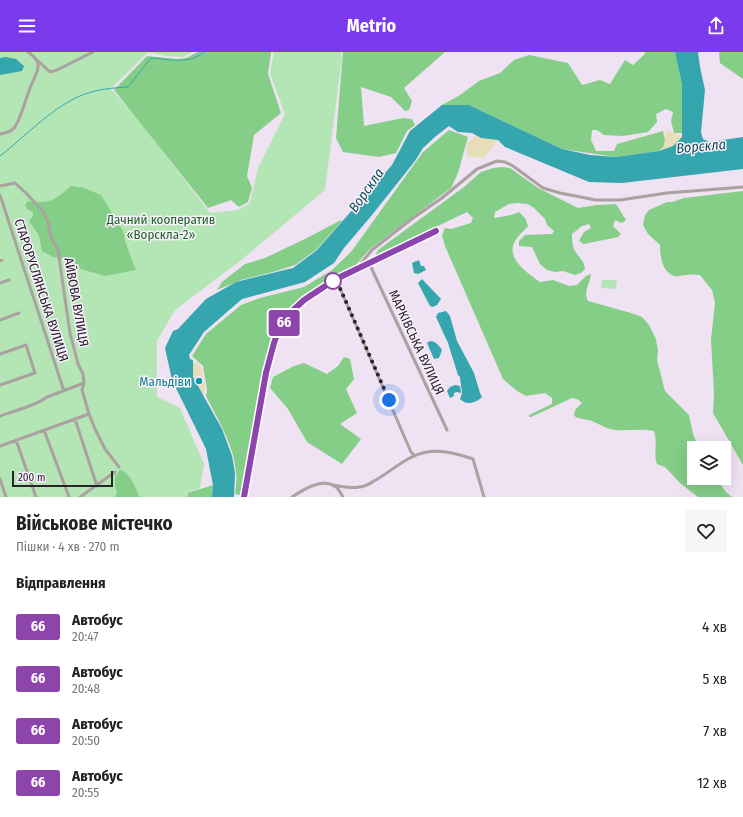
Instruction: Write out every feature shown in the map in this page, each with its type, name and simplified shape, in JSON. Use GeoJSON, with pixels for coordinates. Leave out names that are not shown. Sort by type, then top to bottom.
{"type":"FeatureCollection","features":[{"type":"Feature","properties":{"kind":"street"},"geometry":{"type":"LineString","coordinates":[[28,52],[50,72],[57,70],[92,52]]}},
{"type":"Feature","properties":{"kind":"street"},"geometry":{"type":"LineString","coordinates":[[0,134],[10,132],[18,122],[28,91],[38,69],[36,58]]}},
{"type":"Feature","properties":{"kind":"street"},"geometry":{"type":"LineString","coordinates":[[357,268],[372,250],[413,218],[442,198],[477,169],[497,161],[505,162],[513,166],[543,188],[596,200],[620,200],[667,193],[743,187]]}},
{"type":"Feature","properties":{"kind":"street","name":"АЙВОВА ВУЛИЦЯ"},"geometry":{"type":"LineString","coordinates":[[0,186],[15,183],[44,213],[48,222],[51,237],[58,250],[70,333],[78,364],[83,374],[84,383],[82,390],[89,414],[106,449],[119,467]]}},
{"type":"Feature","properties":{"kind":"street","name":"СТАРОРУСЛЯНСЬКА ВУЛИЦЯ"},"geometry":{"type":"LineString","coordinates":[[0,195],[64,391]]}},
{"type":"Feature","properties":{"kind":"street"},"geometry":{"type":"LineString","coordinates":[[244,497],[266,373],[278,332],[290,313],[296,306],[336,279],[436,231]]}},
{"type":"Feature","properties":{"kind":"street","name":"МАРКІВСЬКА ВУЛИЦЯ"},"geometry":{"type":"LineString","coordinates":[[369,263],[447,430]]}},
{"type":"Feature","properties":{"kind":"street"},"geometry":{"type":"LineString","coordinates":[[336,279],[411,452],[415,456]]}},
{"type":"Feature","properties":{"kind":"street"},"geometry":{"type":"LineString","coordinates":[[0,283],[9,280]]}},
{"type":"Feature","properties":{"kind":"street"},"geometry":{"type":"LineString","coordinates":[[0,320],[19,313]]}},
{"type":"Feature","properties":{"kind":"street"},"geometry":{"type":"LineString","coordinates":[[0,354],[26,345],[35,373],[0,385]]}},
{"type":"Feature","properties":{"kind":"street"},"geometry":{"type":"LineString","coordinates":[[0,416],[84,383]]}},
{"type":"Feature","properties":{"kind":"street"},"geometry":{"type":"LineString","coordinates":[[0,446],[89,414]]}},
{"type":"Feature","properties":{"kind":"street"},"geometry":{"type":"LineString","coordinates":[[75,419],[97,486]]}},
{"type":"Feature","properties":{"kind":"street"},"geometry":{"type":"LineString","coordinates":[[44,430],[69,497]]}},
{"type":"Feature","properties":{"kind":"street"},"geometry":{"type":"LineString","coordinates":[[16,440],[36,497]]}},
{"type":"Feature","properties":{"kind":"street"},"geometry":{"type":"LineString","coordinates":[[292,497],[306,488],[324,483],[351,488],[362,487],[415,456],[427,452],[438,452],[460,455],[473,459],[484,497]]}},
{"type":"Feature","properties":{"kind":"street"},"geometry":{"type":"LineString","coordinates":[[80,497],[115,472]]}},
{"type":"Feature","properties":{"kind":"street"},"geometry":{"type":"LineString","coordinates":[[0,479],[6,497]]}},
{"type":"Feature","properties":{"kind":"street"},"geometry":{"type":"LineString","coordinates":[[332,485],[343,497]]}},
{"type":"Feature","properties":{"kind":"green space","name":"Дачний кооператив «Ворскла-2»"},"geometry":{"type":"Polygon","coordinates":[[[0,52],[148,52],[111,89],[141,123],[210,213],[238,210],[250,203],[258,168],[285,114],[270,74],[274,52],[340,52],[342,57],[325,190],[240,261],[175,310],[157,341],[157,397],[180,408],[204,464],[200,488],[188,493],[188,497],[0,497],[0,52]]]}},
{"type":"Feature","properties":{"kind":"green space"},"geometry":{"type":"Polygon","coordinates":[[[148,52],[192,52],[184,57],[165,56],[148,52]]]}},
{"type":"Feature","properties":{"kind":"green space"},"geometry":{"type":"Polygon","coordinates":[[[198,52],[271,52],[268,74],[281,113],[254,135],[247,176],[252,188],[248,202],[239,207],[231,200],[208,208],[114,90],[147,56],[177,59],[186,58],[198,52]]]}},
{"type":"Feature","properties":{"kind":"green space"},"geometry":{"type":"Polygon","coordinates":[[[343,52],[445,52],[404,88],[412,101],[409,110],[405,111],[391,97],[361,87],[364,126],[403,118],[412,119],[415,125],[407,131],[396,153],[379,157],[343,152],[336,138],[343,52]]]}},
{"type":"Feature","properties":{"kind":"green space"},"geometry":{"type":"Polygon","coordinates":[[[645,52],[675,52],[682,85],[682,133],[674,133],[671,121],[673,112],[666,109],[656,114],[657,122],[648,132],[623,136],[604,135],[597,130],[592,130],[591,140],[596,151],[614,151],[617,144],[663,131],[666,145],[659,151],[616,157],[562,149],[469,105],[442,105],[460,95],[479,81],[500,73],[514,60],[529,55],[568,63],[582,85],[600,80],[610,84],[625,60],[633,65],[645,54],[645,52]]]}},
{"type":"Feature","properties":{"kind":"green space"},"geometry":{"type":"Polygon","coordinates":[[[719,52],[743,52],[743,79],[720,63],[719,52]]]}},
{"type":"Feature","properties":{"kind":"green space"},"geometry":{"type":"Polygon","coordinates":[[[449,130],[468,137],[458,173],[451,188],[370,249],[354,267],[300,300],[287,313],[271,341],[262,375],[241,495],[235,494],[235,462],[229,442],[206,396],[207,390],[203,366],[192,356],[206,334],[241,305],[260,298],[304,287],[332,270],[351,252],[423,152],[449,130]]]}},
{"type":"Feature","properties":{"kind":"green space"},"geometry":{"type":"Polygon","coordinates":[[[493,168],[510,168],[538,188],[578,208],[616,204],[626,220],[622,223],[615,220],[613,226],[621,234],[618,237],[584,244],[579,241],[584,232],[591,228],[589,224],[582,226],[572,234],[574,249],[582,261],[585,269],[581,273],[575,275],[563,271],[556,272],[547,270],[540,264],[532,247],[519,246],[519,241],[525,235],[552,234],[554,231],[547,225],[545,219],[534,208],[528,204],[509,204],[495,212],[494,218],[519,212],[525,218],[528,226],[515,240],[513,252],[517,262],[531,276],[540,282],[553,280],[569,286],[577,285],[586,276],[591,274],[586,291],[588,301],[642,317],[649,325],[656,339],[658,351],[657,360],[665,391],[689,415],[696,441],[687,441],[687,485],[721,485],[732,497],[698,497],[680,483],[665,467],[657,464],[654,431],[612,429],[589,420],[576,417],[574,416],[575,410],[582,403],[577,399],[572,398],[529,417],[529,415],[552,404],[552,398],[545,393],[526,396],[517,391],[503,379],[445,246],[442,235],[445,228],[451,229],[471,223],[473,218],[467,212],[375,256],[378,250],[464,187],[481,172],[493,168]]]}},
{"type":"Feature","properties":{"kind":"green space"},"geometry":{"type":"Polygon","coordinates":[[[71,186],[84,188],[101,195],[123,231],[126,244],[136,270],[105,276],[77,268],[65,259],[53,257],[42,251],[39,236],[29,221],[33,216],[33,212],[28,210],[25,205],[28,201],[42,202],[52,200],[61,195],[71,186]]]}},
{"type":"Feature","properties":{"kind":"green space"},"geometry":{"type":"Polygon","coordinates":[[[743,191],[743,465],[731,444],[731,441],[729,441],[713,413],[714,393],[711,340],[715,303],[712,290],[700,275],[674,276],[670,274],[662,263],[660,245],[648,234],[643,225],[645,215],[649,210],[667,202],[684,198],[743,191]]]}},
{"type":"Feature","properties":{"kind":"green space"},"geometry":{"type":"Polygon","coordinates":[[[341,220],[342,221],[317,249],[295,265],[241,280],[217,290],[222,282],[245,264],[265,258],[341,220]]]}},
{"type":"Feature","properties":{"kind":"green space"},"geometry":{"type":"Polygon","coordinates":[[[602,280],[617,280],[616,289],[601,288],[602,280]]]}},
{"type":"Feature","properties":{"kind":"green space"},"geometry":{"type":"Polygon","coordinates":[[[344,357],[350,359],[354,379],[346,389],[357,413],[340,424],[361,439],[342,464],[307,442],[288,409],[270,388],[273,377],[294,366],[304,363],[327,374],[338,366],[344,357]]]}},
{"type":"Feature","properties":{"kind":"green space"},"geometry":{"type":"Polygon","coordinates":[[[120,470],[124,471],[130,477],[139,497],[115,497],[117,492],[115,486],[115,476],[120,470]]]}},
{"type":"Feature","properties":{"kind":"green space"},"geometry":{"type":"Polygon","coordinates":[[[213,485],[212,497],[188,497],[188,493],[213,485]]]}},
{"type":"Feature","properties":{"kind":"sand"},"geometry":{"type":"Polygon","coordinates":[[[667,130],[682,137],[673,146],[663,149],[667,130]]]}},
{"type":"Feature","properties":{"kind":"sand"},"geometry":{"type":"Polygon","coordinates":[[[476,136],[498,140],[484,158],[467,156],[467,143],[476,136]]]}},
{"type":"Feature","properties":{"kind":"sand","name":"Мальдіви"},"geometry":{"type":"Polygon","coordinates":[[[197,362],[199,366],[201,366],[205,388],[203,396],[193,376],[193,363],[197,362]]]}},
{"type":"Feature","properties":{"kind":"water","name":"Ворскла"},"geometry":{"type":"Polygon","coordinates":[[[675,52],[698,52],[705,90],[701,132],[703,139],[709,142],[743,137],[743,169],[622,183],[589,182],[505,147],[498,140],[481,138],[472,133],[458,132],[449,126],[423,148],[415,161],[344,248],[334,263],[305,282],[242,299],[204,332],[189,355],[190,359],[193,360],[193,377],[222,429],[232,456],[235,473],[234,497],[212,497],[213,485],[206,449],[172,380],[165,348],[173,331],[178,329],[206,299],[236,282],[293,268],[317,250],[392,165],[410,131],[442,105],[469,105],[562,149],[590,155],[616,157],[659,151],[673,146],[682,137],[682,85],[675,52]]]}},
{"type":"Feature","properties":{"kind":"water"},"geometry":{"type":"Polygon","coordinates":[[[6,57],[16,59],[24,66],[22,71],[0,75],[0,58],[6,57]]]}},
{"type":"Feature","properties":{"kind":"water"},"geometry":{"type":"Polygon","coordinates":[[[419,260],[421,266],[424,266],[426,270],[418,274],[414,273],[412,263],[419,260]]]}},
{"type":"Feature","properties":{"kind":"water"},"geometry":{"type":"Polygon","coordinates":[[[422,279],[441,299],[437,305],[433,307],[430,306],[418,283],[422,279]]]}},
{"type":"Feature","properties":{"kind":"water"},"geometry":{"type":"Polygon","coordinates":[[[446,311],[450,316],[457,341],[474,373],[482,397],[471,403],[460,399],[462,393],[460,377],[458,375],[448,343],[436,317],[438,313],[446,311]]]}},
{"type":"Feature","properties":{"kind":"water"},"geometry":{"type":"Polygon","coordinates":[[[430,341],[437,344],[442,350],[439,358],[434,359],[427,343],[430,341]]]}},
{"type":"Feature","properties":{"kind":"water"},"geometry":{"type":"Polygon","coordinates":[[[455,385],[460,386],[461,393],[454,393],[454,396],[450,398],[447,391],[450,387],[455,385]]]}},
{"type":"Feature","properties":{"kind":"waterway"},"geometry":{"type":"LineString","coordinates":[[0,156],[51,113],[74,99],[96,91],[128,87],[151,58],[186,60],[192,59],[204,52]]}},
{"type":"Feature","properties":{"kind":"bus line","name":"66"},"geometry":{"type":"LineString","coordinates":[[244,497],[266,373],[278,332],[290,313],[296,306],[320,288],[336,279],[436,231]]}},
{"type":"Feature","properties":{"kind":"place","name":"Мальдіви"},"geometry":{"type":"Point","coordinates":[199,381]}},
{"type":"Feature","properties":{"kind":"route"},"geometry":{"type":"LineString","coordinates":[[333,281],[336,279],[389,400]]}}]}
